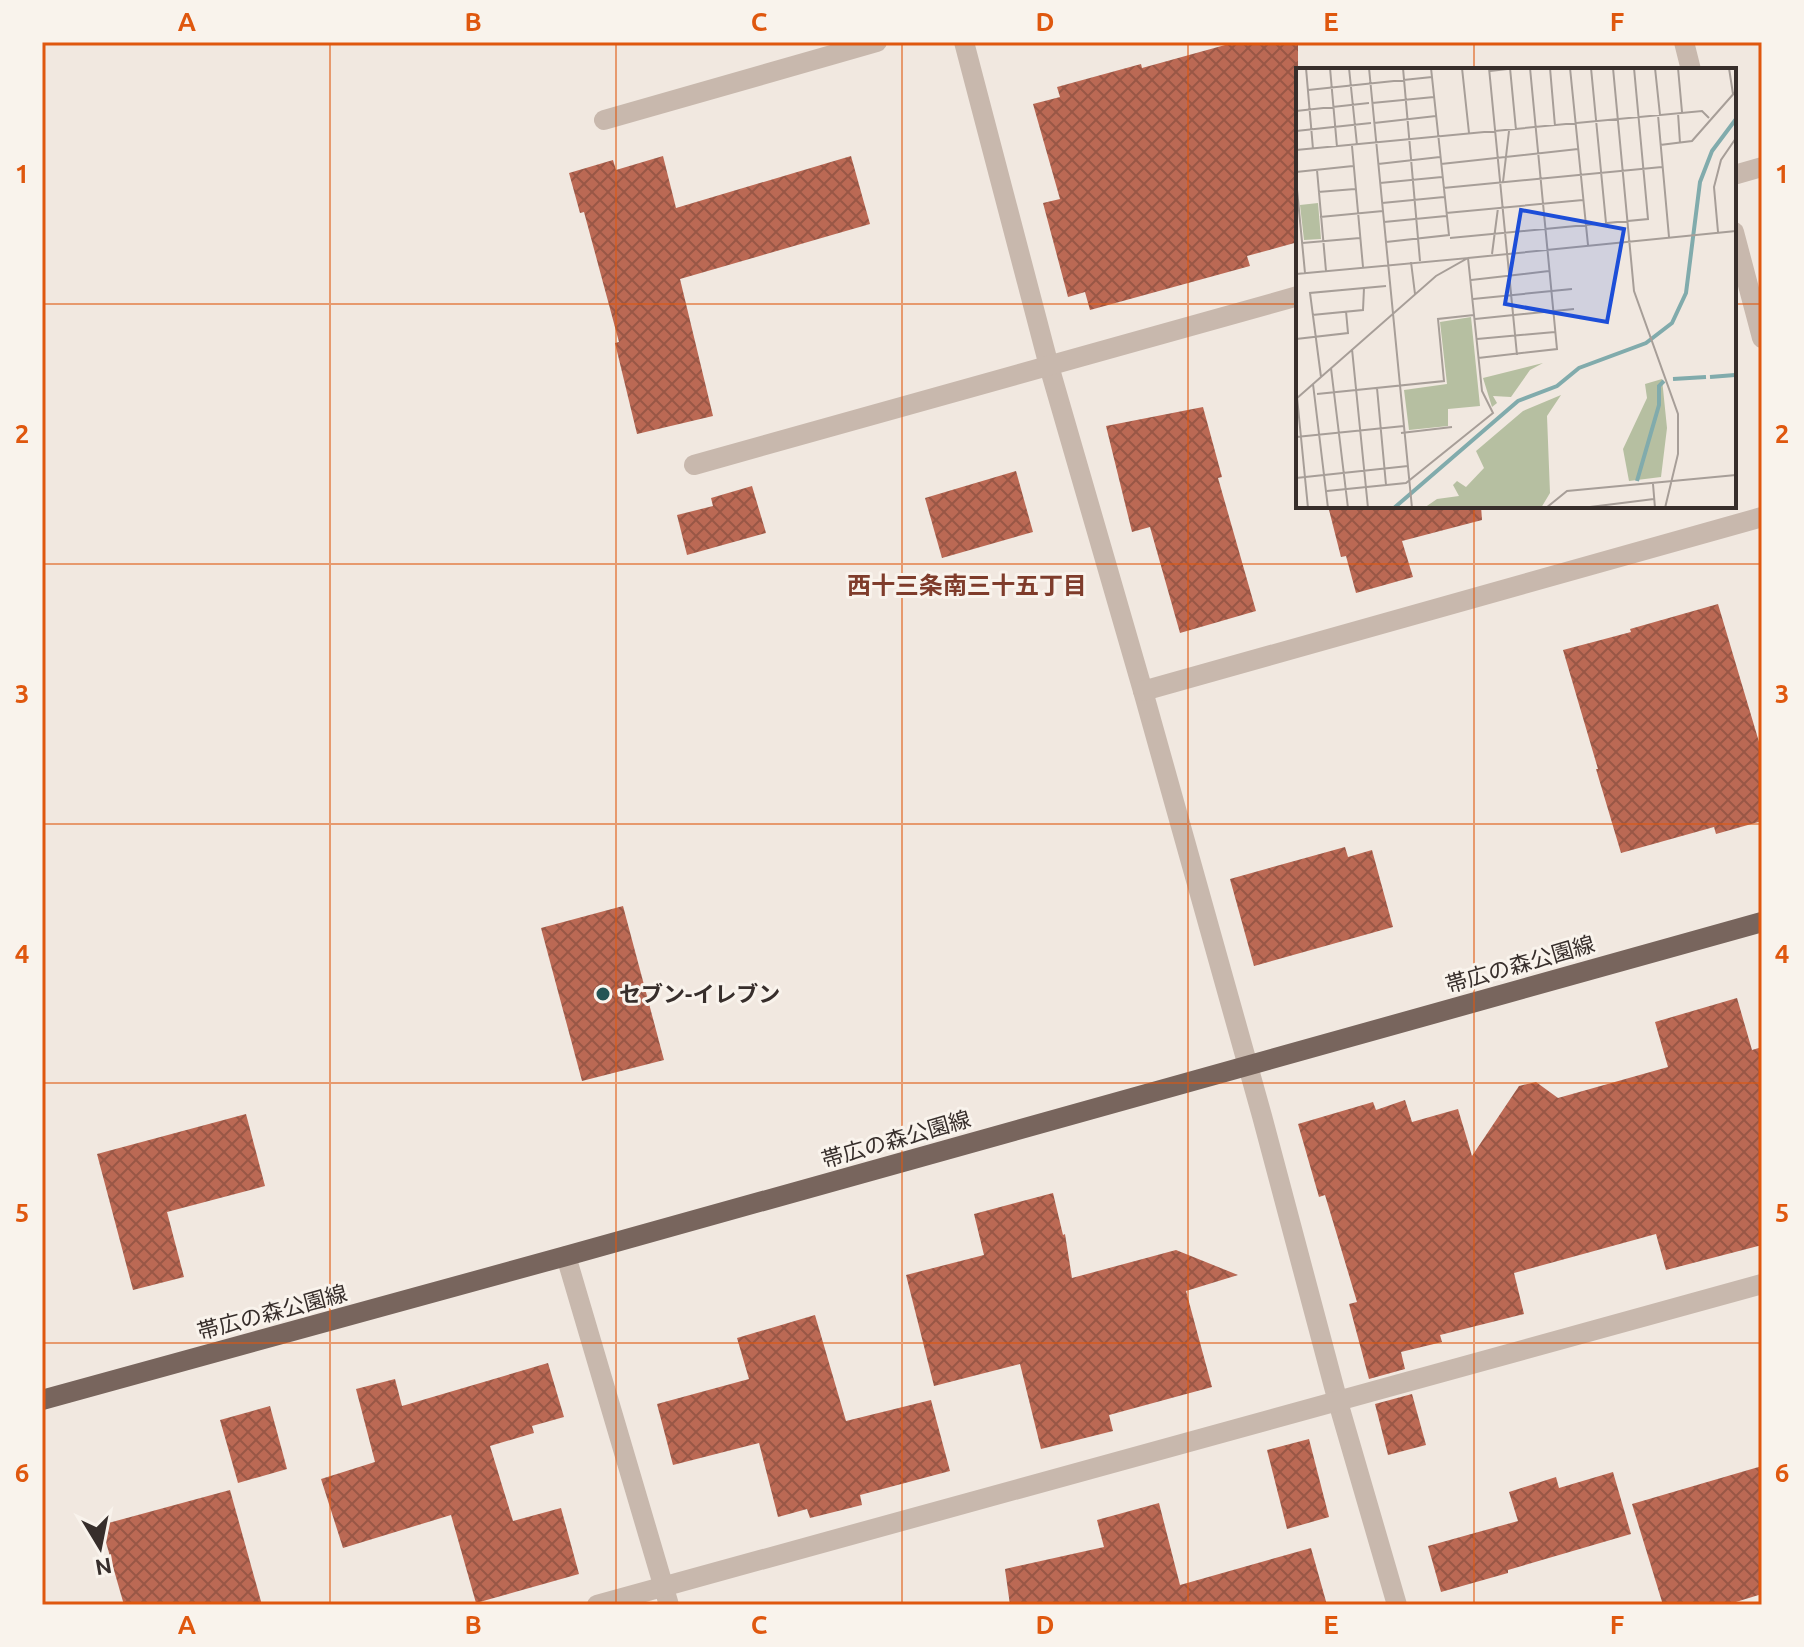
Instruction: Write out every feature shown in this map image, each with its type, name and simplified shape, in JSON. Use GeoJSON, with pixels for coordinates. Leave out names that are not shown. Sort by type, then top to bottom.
{"type":"FeatureCollection","features":[{"type":"Feature","properties":{"kind":"main road","name":"帯広の森公園線"},"geometry":{"type":"LineString","coordinates":[[42,1400],[1762,922]]}},
{"type":"Feature","properties":{"kind":"street"},"geometry":{"type":"LineString","coordinates":[[604,120],[877,42]]}},
{"type":"Feature","properties":{"kind":"street"},"geometry":{"type":"LineString","coordinates":[[964,42],[1049,366],[1143,691],[1338,1402],[1397,1605]]}},
{"type":"Feature","properties":{"kind":"street"},"geometry":{"type":"LineString","coordinates":[[1684,42],[1690,68]]}},
{"type":"Feature","properties":{"kind":"street"},"geometry":{"type":"LineString","coordinates":[[1736,174],[1762,167]]}},
{"type":"Feature","properties":{"kind":"street"},"geometry":{"type":"LineString","coordinates":[[1736,240],[1762,338]]}},
{"type":"Feature","properties":{"kind":"street"},"geometry":{"type":"LineString","coordinates":[[694,465],[1296,297]]}},
{"type":"Feature","properties":{"kind":"street"},"geometry":{"type":"LineString","coordinates":[[1143,691],[1762,517]]}},
{"type":"Feature","properties":{"kind":"street"},"geometry":{"type":"LineString","coordinates":[[566,1256],[666,1595]]}},
{"type":"Feature","properties":{"kind":"street"},"geometry":{"type":"LineString","coordinates":[[597,1605],[666,1595],[1762,1284]]}},
{"type":"Feature","properties":{"kind":"building"},"geometry":{"type":"Polygon","coordinates":[[[1236,42],[1298,42],[1296,243],[1247,256],[1250,266],[1090,310],[1085,292],[1068,297],[1043,203],[1060,199],[1033,104],[1060,97],[1057,87],[1141,64],[1142,68],[1236,42]]]}},
{"type":"Feature","properties":{"kind":"building"},"geometry":{"type":"Polygon","coordinates":[[[663,156],[676,208],[851,156],[870,224],[680,279],[713,416],[637,434],[615,343],[619,342],[584,212],[580,213],[569,173],[613,160],[616,170],[663,156]]]}},
{"type":"Feature","properties":{"kind":"building"},"geometry":{"type":"Polygon","coordinates":[[[1203,407],[1222,477],[1218,478],[1256,611],[1180,633],[1150,527],[1132,532],[1106,426],[1203,407]]]}},
{"type":"Feature","properties":{"kind":"building"},"geometry":{"type":"Polygon","coordinates":[[[1016,471],[1033,532],[942,558],[925,498],[1016,471]]]}},
{"type":"Feature","properties":{"kind":"building"},"geometry":{"type":"Polygon","coordinates":[[[752,486],[766,533],[687,555],[677,515],[713,506],[711,498],[752,486]]]}},
{"type":"Feature","properties":{"kind":"building"},"geometry":{"type":"Polygon","coordinates":[[[1329,508],[1481,508],[1482,520],[1402,541],[1413,577],[1356,593],[1346,556],[1341,557],[1329,508]]]}},
{"type":"Feature","properties":{"kind":"building"},"geometry":{"type":"Polygon","coordinates":[[[1718,604],[1762,752],[1762,821],[1716,834],[1714,827],[1621,853],[1563,650],[1718,604]]]}},
{"type":"Feature","properties":{"kind":"building"},"geometry":{"type":"Polygon","coordinates":[[[1345,847],[1348,857],[1372,850],[1393,927],[1254,966],[1230,879],[1345,847]]]}},
{"type":"Feature","properties":{"kind":"building","name":"セブン-イレブン"},"geometry":{"type":"Polygon","coordinates":[[[623,906],[664,1060],[582,1081],[541,928],[623,906]]]}},
{"type":"Feature","properties":{"kind":"building"},"geometry":{"type":"Polygon","coordinates":[[[1737,998],[1752,1050],[1762,1047],[1762,1245],[1666,1270],[1656,1234],[1514,1273],[1524,1314],[1440,1335],[1442,1342],[1401,1352],[1405,1369],[1369,1379],[1349,1304],[1357,1302],[1325,1195],[1319,1197],[1298,1124],[1373,1102],[1376,1110],[1405,1100],[1412,1122],[1458,1109],[1472,1156],[1519,1086],[1536,1082],[1558,1098],[1668,1067],[1655,1022],[1737,998]]]}},
{"type":"Feature","properties":{"kind":"building"},"geometry":{"type":"Polygon","coordinates":[[[246,1114],[265,1186],[167,1212],[184,1277],[133,1290],[97,1154],[246,1114]]]}},
{"type":"Feature","properties":{"kind":"building"},"geometry":{"type":"Polygon","coordinates":[[[1053,1193],[1065,1234],[1072,1278],[1176,1250],[1238,1275],[1186,1291],[1212,1387],[1109,1415],[1113,1431],[1041,1449],[1020,1364],[934,1386],[906,1275],[984,1255],[974,1214],[1053,1193]]]}},
{"type":"Feature","properties":{"kind":"building"},"geometry":{"type":"Polygon","coordinates":[[[815,1315],[846,1421],[931,1400],[950,1471],[860,1495],[862,1505],[810,1518],[807,1509],[778,1517],[759,1443],[673,1465],[657,1404],[749,1379],[737,1338],[815,1315]]]}},
{"type":"Feature","properties":{"kind":"building"},"geometry":{"type":"Polygon","coordinates":[[[548,1363],[564,1417],[532,1426],[534,1433],[490,1446],[513,1521],[561,1508],[579,1574],[476,1603],[451,1515],[343,1548],[321,1479],[375,1462],[356,1389],[395,1379],[402,1406],[548,1363]]]}},
{"type":"Feature","properties":{"kind":"building"},"geometry":{"type":"Polygon","coordinates":[[[1412,1394],[1426,1445],[1388,1455],[1375,1404],[1412,1394]]]}},
{"type":"Feature","properties":{"kind":"building"},"geometry":{"type":"Polygon","coordinates":[[[270,1406],[287,1469],[238,1483],[220,1420],[270,1406]]]}},
{"type":"Feature","properties":{"kind":"building"},"geometry":{"type":"Polygon","coordinates":[[[1309,1439],[1329,1517],[1287,1529],[1267,1450],[1309,1439]]]}},
{"type":"Feature","properties":{"kind":"building"},"geometry":{"type":"Polygon","coordinates":[[[1762,1466],[1762,1594],[1726,1605],[1663,1605],[1632,1504],[1762,1466]]]}},
{"type":"Feature","properties":{"kind":"building"},"geometry":{"type":"Polygon","coordinates":[[[1613,1472],[1631,1534],[1441,1592],[1428,1546],[1518,1521],[1509,1492],[1556,1477],[1559,1488],[1613,1472]]]}},
{"type":"Feature","properties":{"kind":"building"},"geometry":{"type":"Polygon","coordinates":[[[230,1490],[262,1605],[124,1605],[101,1525],[230,1490]]]}},
{"type":"Feature","properties":{"kind":"building"},"geometry":{"type":"Polygon","coordinates":[[[1159,1503],[1180,1585],[1311,1548],[1327,1605],[1010,1605],[1005,1569],[1104,1547],[1097,1520],[1159,1503]]]}},
{"type":"Feature","properties":{"kind":"place","name":"セブン-イレブン"},"geometry":{"type":"Point","coordinates":[603,994]}},
{"type":"Feature","properties":{"kind":"district","name":"西十三条南三十五丁目"},"geometry":{"type":"Point","coordinates":[967,586]}}]}
